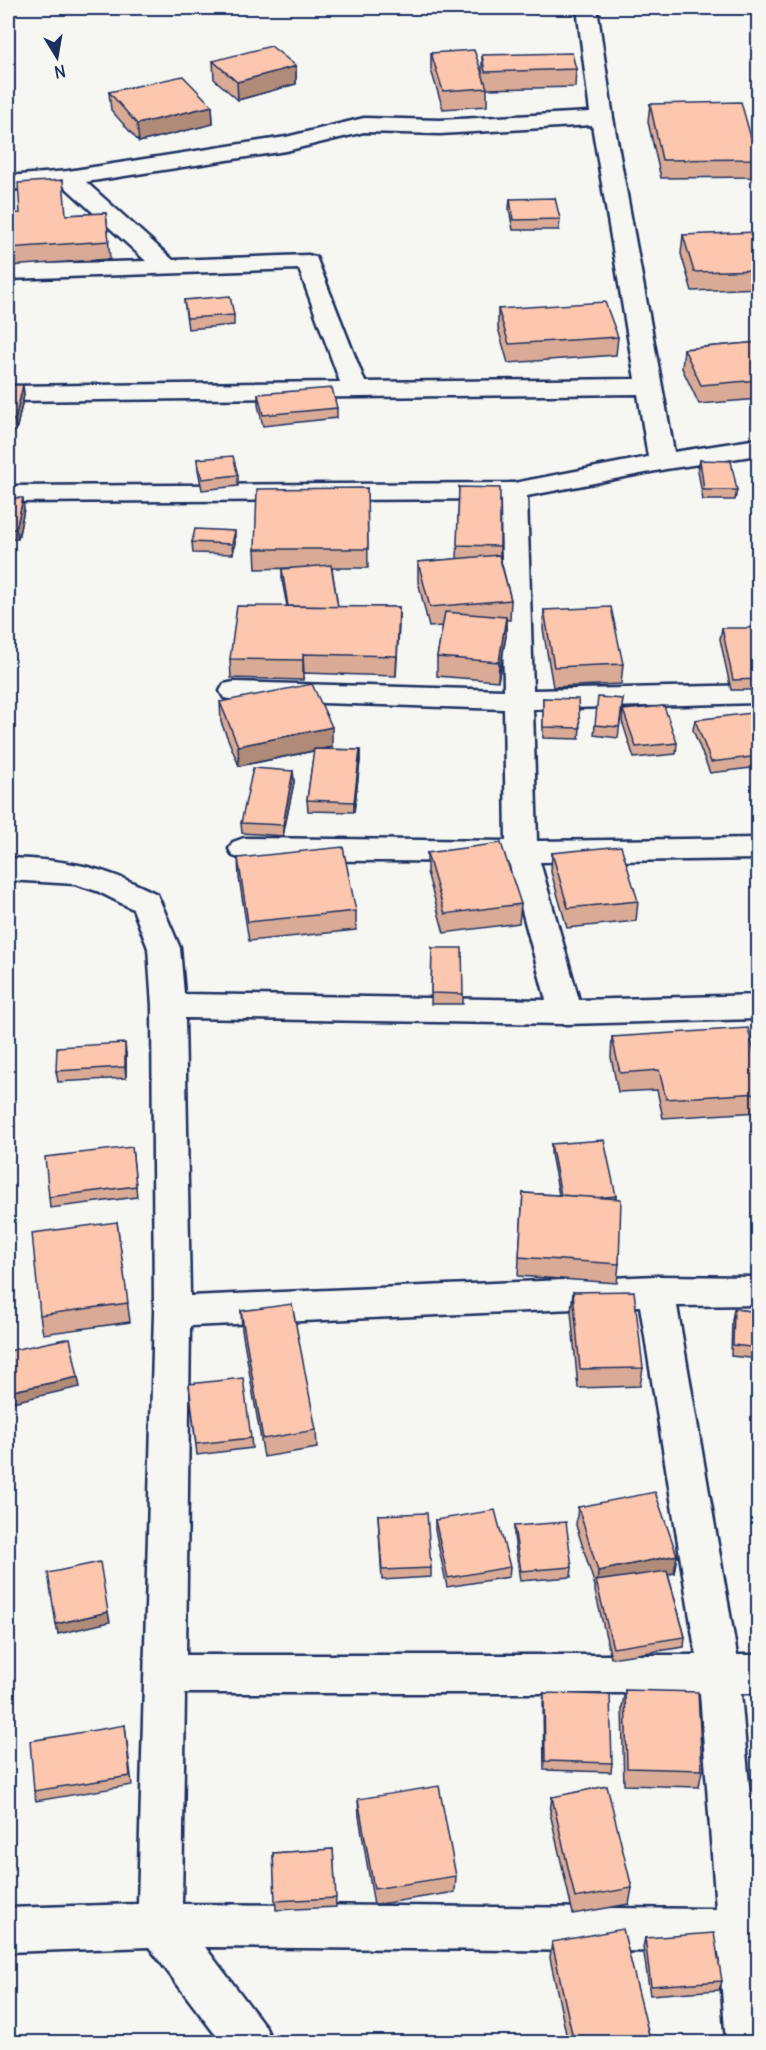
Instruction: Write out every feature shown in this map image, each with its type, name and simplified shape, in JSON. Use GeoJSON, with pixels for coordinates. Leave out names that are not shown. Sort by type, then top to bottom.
{"type":"FeatureCollection","features":[{"type":"Feature","properties":{"kind":"street"},"geometry":{"type":"LineString","coordinates":[[587,8],[602,118],[662,460]]}},
{"type":"Feature","properties":{"kind":"street"},"geometry":{"type":"LineString","coordinates":[[8,183],[68,178],[286,144],[364,125],[440,128],[602,118]]}},
{"type":"Feature","properties":{"kind":"street"},"geometry":{"type":"LineString","coordinates":[[68,178],[166,267]]}},
{"type":"Feature","properties":{"kind":"street"},"geometry":{"type":"LineString","coordinates":[[8,272],[308,262],[355,390]]}},
{"type":"Feature","properties":{"kind":"street"},"geometry":{"type":"LineString","coordinates":[[8,394],[649,386]]}},
{"type":"Feature","properties":{"kind":"street"},"geometry":{"type":"LineString","coordinates":[[8,494],[514,491],[598,477],[662,460],[759,447]]}},
{"type":"Feature","properties":{"kind":"street"},"geometry":{"type":"LineString","coordinates":[[514,491],[521,700],[522,852],[566,1012]]}},
{"type":"Feature","properties":{"kind":"street"},"geometry":{"type":"LineString","coordinates":[[234,691],[521,700],[759,694]]}},
{"type":"Feature","properties":{"kind":"street"},"geometry":{"type":"LineString","coordinates":[[244,849],[522,852],[759,849]]}},
{"type":"Feature","properties":{"kind":"street"},"geometry":{"type":"LineString","coordinates":[[8,869],[76,873],[108,883],[146,902],[164,948],[168,1006],[172,1312],[160,1925],[249,2043]]}},
{"type":"Feature","properties":{"kind":"street"},"geometry":{"type":"LineString","coordinates":[[168,1006],[566,1012],[759,1007]]}},
{"type":"Feature","properties":{"kind":"street"},"geometry":{"type":"LineString","coordinates":[[172,1312],[656,1291],[759,1291]]}},
{"type":"Feature","properties":{"kind":"street"},"geometry":{"type":"LineString","coordinates":[[656,1291],[719,1673],[749,1931],[749,2043]]}},
{"type":"Feature","properties":{"kind":"street"},"geometry":{"type":"LineString","coordinates":[[165,1674],[759,1674]]}},
{"type":"Feature","properties":{"kind":"street"},"geometry":{"type":"LineString","coordinates":[[8,1930],[160,1925],[749,1931]]}},
{"type":"Feature","properties":{"kind":"building"},"geometry":{"type":"Polygon","coordinates":[[[271,46],[296,66],[237,82],[213,61],[271,46]]]}},
{"type":"Feature","properties":{"kind":"building"},"geometry":{"type":"Polygon","coordinates":[[[474,50],[487,88],[443,91],[431,53],[474,50]]]}},
{"type":"Feature","properties":{"kind":"building"},"geometry":{"type":"Polygon","coordinates":[[[572,53],[576,69],[485,72],[482,55],[572,53]]]}},
{"type":"Feature","properties":{"kind":"building"},"geometry":{"type":"Polygon","coordinates":[[[183,76],[212,106],[137,124],[109,92],[183,76]]]}},
{"type":"Feature","properties":{"kind":"building"},"geometry":{"type":"Polygon","coordinates":[[[741,102],[757,159],[662,160],[650,104],[741,102]]]}},
{"type":"Feature","properties":{"kind":"building"},"geometry":{"type":"Polygon","coordinates":[[[63,180],[66,215],[106,213],[109,241],[8,248],[8,214],[20,213],[18,183],[63,180]]]}},
{"type":"Feature","properties":{"kind":"building"},"geometry":{"type":"Polygon","coordinates":[[[555,198],[560,219],[513,220],[510,199],[555,198]]]}},
{"type":"Feature","properties":{"kind":"building"},"geometry":{"type":"Polygon","coordinates":[[[757,232],[759,270],[694,272],[683,235],[757,232]]]}},
{"type":"Feature","properties":{"kind":"building"},"geometry":{"type":"Polygon","coordinates":[[[230,296],[234,315],[187,318],[184,300],[230,296]]]}},
{"type":"Feature","properties":{"kind":"building"},"geometry":{"type":"Polygon","coordinates":[[[605,302],[618,337],[509,344],[498,309],[605,302]]]}},
{"type":"Feature","properties":{"kind":"building"},"geometry":{"type":"Polygon","coordinates":[[[759,342],[759,380],[701,385],[684,349],[759,342]]]}},
{"type":"Feature","properties":{"kind":"building"},"geometry":{"type":"Polygon","coordinates":[[[8,385],[23,385],[15,420],[8,420],[8,385]]]}},
{"type":"Feature","properties":{"kind":"building"},"geometry":{"type":"Polygon","coordinates":[[[332,388],[337,408],[263,415],[258,394],[332,388]]]}},
{"type":"Feature","properties":{"kind":"building"},"geometry":{"type":"Polygon","coordinates":[[[233,456],[238,475],[202,479],[197,459],[233,456]]]}},
{"type":"Feature","properties":{"kind":"building"},"geometry":{"type":"Polygon","coordinates":[[[700,460],[731,461],[737,490],[704,490],[700,460]]]}},
{"type":"Feature","properties":{"kind":"building"},"geometry":{"type":"Polygon","coordinates":[[[459,487],[500,488],[500,546],[457,545],[459,487]]]}},
{"type":"Feature","properties":{"kind":"building"},"geometry":{"type":"Polygon","coordinates":[[[367,488],[368,549],[255,549],[257,489],[367,488]]]}},
{"type":"Feature","properties":{"kind":"building"},"geometry":{"type":"Polygon","coordinates":[[[8,498],[23,498],[16,529],[8,529],[8,498]]]}},
{"type":"Feature","properties":{"kind":"building"},"geometry":{"type":"Polygon","coordinates":[[[195,529],[235,531],[232,544],[192,542],[195,529]]]}},
{"type":"Feature","properties":{"kind":"building"},"geometry":{"type":"Polygon","coordinates":[[[499,555],[511,600],[430,607],[418,562],[499,555]]]}},
{"type":"Feature","properties":{"kind":"building"},"geometry":{"type":"Polygon","coordinates":[[[331,565],[338,607],[288,606],[282,569],[331,565]]]}},
{"type":"Feature","properties":{"kind":"building"},"geometry":{"type":"Polygon","coordinates":[[[237,606],[399,607],[397,656],[303,654],[303,660],[230,659],[237,606]]]}},
{"type":"Feature","properties":{"kind":"building"},"geometry":{"type":"Polygon","coordinates":[[[611,607],[623,664],[554,667],[544,610],[611,607]]]}},
{"type":"Feature","properties":{"kind":"building"},"geometry":{"type":"Polygon","coordinates":[[[445,612],[506,617],[499,662],[437,657],[445,612]]]}},
{"type":"Feature","properties":{"kind":"building"},"geometry":{"type":"Polygon","coordinates":[[[722,628],[756,628],[759,640],[759,679],[733,680],[722,628]]]}},
{"type":"Feature","properties":{"kind":"building"},"geometry":{"type":"Polygon","coordinates":[[[312,684],[332,727],[238,746],[220,702],[312,684]]]}},
{"type":"Feature","properties":{"kind":"building"},"geometry":{"type":"Polygon","coordinates":[[[598,697],[623,699],[619,727],[595,725],[598,697]]]}},
{"type":"Feature","properties":{"kind":"building"},"geometry":{"type":"Polygon","coordinates":[[[543,698],[578,699],[580,728],[543,727],[543,698]]]}},
{"type":"Feature","properties":{"kind":"building"},"geometry":{"type":"Polygon","coordinates":[[[664,706],[677,743],[636,747],[623,710],[664,706]]]}},
{"type":"Feature","properties":{"kind":"building"},"geometry":{"type":"Polygon","coordinates":[[[751,713],[759,731],[759,756],[711,762],[695,720],[751,713]]]}},
{"type":"Feature","properties":{"kind":"building"},"geometry":{"type":"Polygon","coordinates":[[[314,749],[360,750],[354,802],[307,800],[314,749]]]}},
{"type":"Feature","properties":{"kind":"building"},"geometry":{"type":"Polygon","coordinates":[[[253,768],[293,771],[283,825],[241,823],[253,768]]]}},
{"type":"Feature","properties":{"kind":"building"},"geometry":{"type":"Polygon","coordinates":[[[501,843],[521,904],[445,914],[427,853],[501,843]]]}},
{"type":"Feature","properties":{"kind":"building"},"geometry":{"type":"Polygon","coordinates":[[[621,846],[638,901],[568,908],[552,853],[621,846]]]}},
{"type":"Feature","properties":{"kind":"building"},"geometry":{"type":"Polygon","coordinates":[[[343,847],[356,911],[248,922],[238,858],[343,847]]]}},
{"type":"Feature","properties":{"kind":"building"},"geometry":{"type":"Polygon","coordinates":[[[432,948],[462,948],[463,994],[431,993],[432,948]]]}},
{"type":"Feature","properties":{"kind":"building"},"geometry":{"type":"Polygon","coordinates":[[[748,1028],[759,1071],[759,1093],[666,1099],[659,1070],[620,1073],[612,1037],[748,1028]]]}},
{"type":"Feature","properties":{"kind":"building"},"geometry":{"type":"Polygon","coordinates":[[[125,1043],[125,1067],[56,1071],[57,1047],[125,1043]]]}},
{"type":"Feature","properties":{"kind":"building"},"geometry":{"type":"Polygon","coordinates":[[[604,1140],[616,1196],[595,1198],[561,1195],[551,1144],[604,1140]]]}},
{"type":"Feature","properties":{"kind":"building"},"geometry":{"type":"Polygon","coordinates":[[[132,1147],[136,1186],[49,1197],[45,1157],[132,1147]]]}},
{"type":"Feature","properties":{"kind":"building"},"geometry":{"type":"Polygon","coordinates":[[[523,1193],[621,1199],[619,1264],[519,1257],[523,1193]]]}},
{"type":"Feature","properties":{"kind":"building"},"geometry":{"type":"Polygon","coordinates":[[[117,1222],[128,1303],[40,1315],[32,1233],[117,1222]]]}},
{"type":"Feature","properties":{"kind":"building"},"geometry":{"type":"Polygon","coordinates":[[[634,1291],[643,1368],[580,1369],[573,1292],[634,1291]]]}},
{"type":"Feature","properties":{"kind":"building"},"geometry":{"type":"Polygon","coordinates":[[[292,1304],[316,1430],[263,1439],[241,1311],[292,1304]]]}},
{"type":"Feature","properties":{"kind":"building"},"geometry":{"type":"Polygon","coordinates":[[[734,1309],[759,1312],[759,1348],[733,1345],[734,1309]]]}},
{"type":"Feature","properties":{"kind":"building"},"geometry":{"type":"Polygon","coordinates":[[[70,1338],[78,1377],[8,1392],[8,1351],[70,1338]]]}},
{"type":"Feature","properties":{"kind":"building"},"geometry":{"type":"Polygon","coordinates":[[[243,1378],[251,1438],[196,1444],[189,1384],[243,1378]]]}},
{"type":"Feature","properties":{"kind":"building"},"geometry":{"type":"Polygon","coordinates":[[[655,1492],[677,1555],[598,1571],[578,1507],[655,1492]]]}},
{"type":"Feature","properties":{"kind":"building"},"geometry":{"type":"Polygon","coordinates":[[[495,1510],[510,1567],[448,1578],[435,1520],[495,1510]]]}},
{"type":"Feature","properties":{"kind":"building"},"geometry":{"type":"Polygon","coordinates":[[[427,1513],[431,1568],[382,1570],[378,1515],[427,1513]]]}},
{"type":"Feature","properties":{"kind":"building"},"geometry":{"type":"Polygon","coordinates":[[[566,1522],[572,1567],[521,1571],[514,1526],[566,1522]]]}},
{"type":"Feature","properties":{"kind":"building"},"geometry":{"type":"Polygon","coordinates":[[[100,1562],[108,1612],[56,1624],[48,1573],[100,1562]]]}},
{"type":"Feature","properties":{"kind":"building"},"geometry":{"type":"Polygon","coordinates":[[[667,1571],[685,1637],[613,1648],[596,1581],[667,1571]]]}},
{"type":"Feature","properties":{"kind":"building"},"geometry":{"type":"Polygon","coordinates":[[[625,1690],[698,1692],[702,1770],[627,1768],[625,1690]]]}},
{"type":"Feature","properties":{"kind":"building"},"geometry":{"type":"Polygon","coordinates":[[[544,1693],[610,1695],[612,1763],[545,1761],[544,1693]]]}},
{"type":"Feature","properties":{"kind":"building"},"geometry":{"type":"Polygon","coordinates":[[[125,1725],[130,1776],[34,1791],[30,1741],[125,1725]]]}},
{"type":"Feature","properties":{"kind":"building"},"geometry":{"type":"Polygon","coordinates":[[[439,1786],[456,1876],[374,1889],[358,1799],[439,1786]]]}},
{"type":"Feature","properties":{"kind":"building"},"geometry":{"type":"Polygon","coordinates":[[[607,1786],[632,1888],[575,1898],[552,1797],[607,1786]]]}},
{"type":"Feature","properties":{"kind":"building"},"geometry":{"type":"Polygon","coordinates":[[[333,1849],[336,1898],[275,1901],[273,1853],[333,1849]]]}},
{"type":"Feature","properties":{"kind":"building"},"geometry":{"type":"Polygon","coordinates":[[[623,1929],[651,2043],[574,2043],[552,1942],[623,1929]]]}},
{"type":"Feature","properties":{"kind":"building"},"geometry":{"type":"Polygon","coordinates":[[[714,1933],[722,1981],[651,1986],[645,1938],[714,1933]]]}},
{"type":"Feature","properties":{"kind":"building"},"geometry":{"type":"Polygon","coordinates":[[[470,2040],[470,2043],[424,2043],[470,2040]]]}}]}
